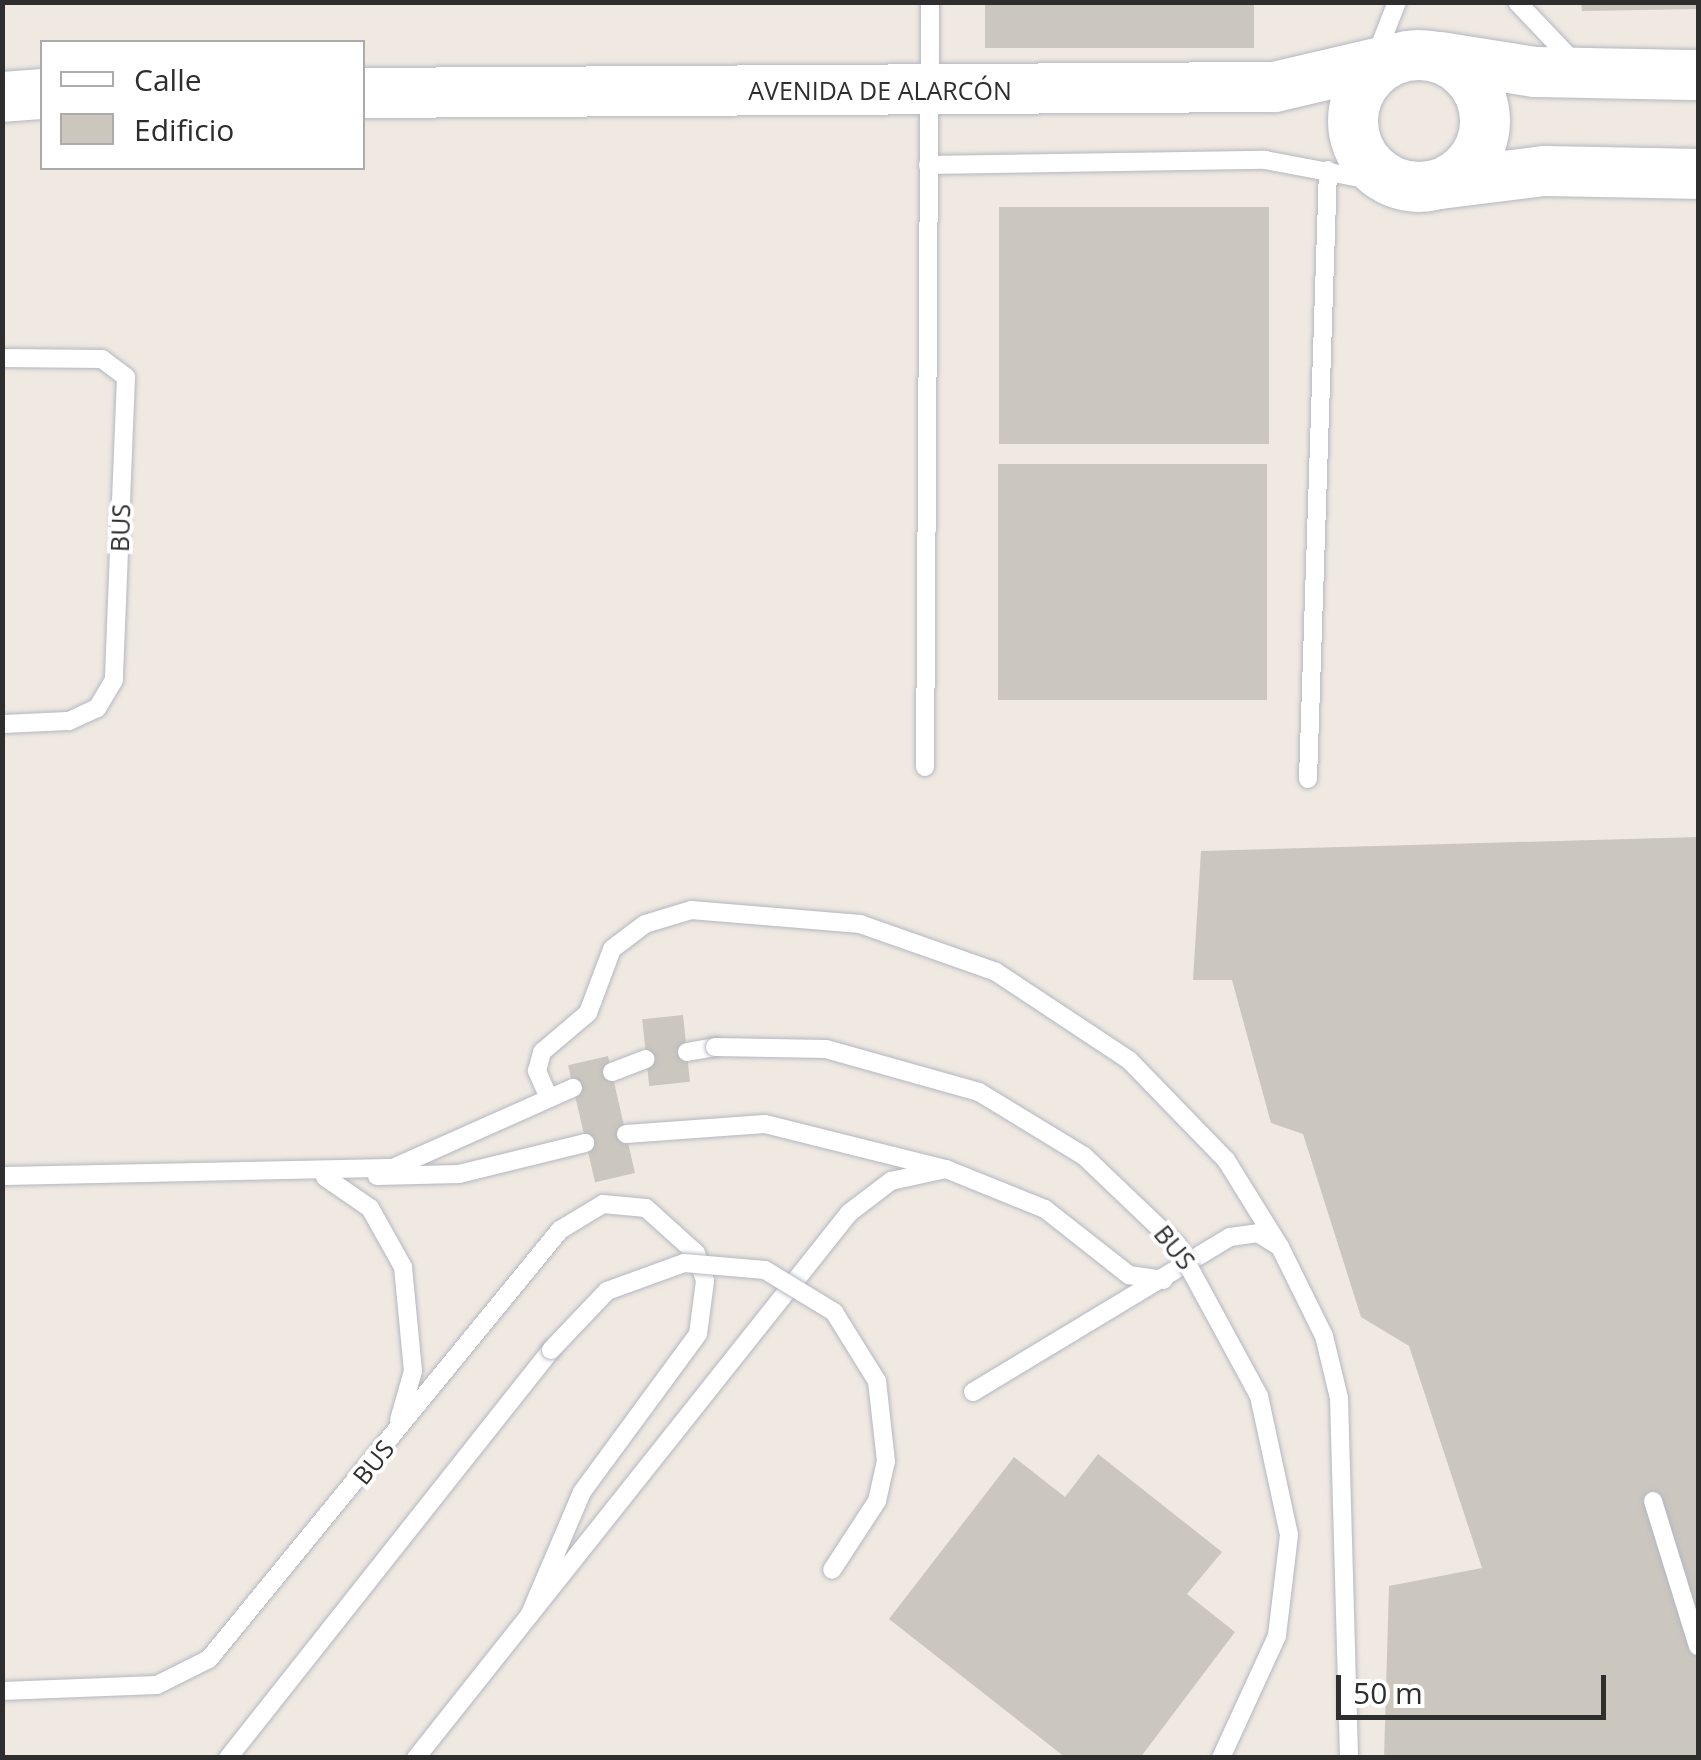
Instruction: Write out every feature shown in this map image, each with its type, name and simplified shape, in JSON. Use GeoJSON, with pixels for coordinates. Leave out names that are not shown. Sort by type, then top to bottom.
{"type":"FeatureCollection","features":[{"type":"Feature","properties":{"kind":"main road","name":"AVENIDA DE ALARCÓN"},"geometry":{"type":"LineString","coordinates":[[365,93],[1290,87],[1390,68],[1698,76]]}},
{"type":"Feature","properties":{"kind":"main road"},"geometry":{"type":"LineString","coordinates":[[1419,184],[1474,159],[1486,119],[1472,80],[1390,68],[1357,145],[1419,184],[1544,171],[1698,174]]}},
{"type":"Feature","properties":{"kind":"main road"},"geometry":{"type":"LineString","coordinates":[[2,98],[40,94]]}},
{"type":"Feature","properties":{"kind":"lane"},"geometry":{"type":"LineString","coordinates":[[925,768],[930,2]]}},
{"type":"Feature","properties":{"kind":"lane"},"geometry":{"type":"LineString","coordinates":[[1390,68],[1397,2]]}},
{"type":"Feature","properties":{"kind":"lane"},"geometry":{"type":"LineString","coordinates":[[1517,2],[1584,74]]}},
{"type":"Feature","properties":{"kind":"lane"},"geometry":{"type":"LineString","coordinates":[[928,165],[1265,160],[1419,184]]}},
{"type":"Feature","properties":{"kind":"lane"},"geometry":{"type":"LineString","coordinates":[[1308,779],[1328,170]]}},
{"type":"Feature","properties":{"kind":"lane","name":"BUS"},"geometry":{"type":"LineString","coordinates":[[2,358],[102,360],[126,377],[114,680],[96,708],[69,722],[2,724]]}},
{"type":"Feature","properties":{"kind":"lane"},"geometry":{"type":"LineString","coordinates":[[549,1098],[538,1071],[542,1052],[588,1014],[612,948],[645,924],[691,910],[860,924],[996,972],[1129,1060],[1226,1160],[1280,1247],[1324,1336],[1340,1398],[1349,1758]]}},
{"type":"Feature","properties":{"kind":"lane","name":"BUS"},"geometry":{"type":"LineString","coordinates":[[687,1052],[715,1047],[826,1049],[979,1092],[1107,1175],[1187,1259],[1259,1396],[1288,1535],[1277,1636],[1222,1758]]}},
{"type":"Feature","properties":{"kind":"lane"},"geometry":{"type":"LineString","coordinates":[[612,1072],[646,1059]]}},
{"type":"Feature","properties":{"kind":"lane"},"geometry":{"type":"LineString","coordinates":[[357,1174],[427,1157],[573,1088]]}},
{"type":"Feature","properties":{"kind":"lane"},"geometry":{"type":"LineString","coordinates":[[626,1134],[765,1124],[946,1168],[1045,1209],[1141,1281],[1174,1278]]}},
{"type":"Feature","properties":{"kind":"lane"},"geometry":{"type":"LineString","coordinates":[[2,1176],[357,1174],[430,1179],[585,1143]]}},
{"type":"Feature","properties":{"kind":"lane"},"geometry":{"type":"LineString","coordinates":[[416,1758],[849,1213],[891,1181],[946,1168]]}},
{"type":"Feature","properties":{"kind":"lane"},"geometry":{"type":"LineString","coordinates":[[320,1174],[370,1208],[403,1268],[413,1371],[389,1442]]}},
{"type":"Feature","properties":{"kind":"lane","name":"BUS"},"geometry":{"type":"LineString","coordinates":[[2,1691],[120,1690],[197,1666],[578,1214],[625,1203],[685,1236],[706,1281],[698,1334],[582,1492],[530,1614]]}},
{"type":"Feature","properties":{"kind":"lane"},"geometry":{"type":"LineString","coordinates":[[973,1392],[1174,1278],[1244,1232],[1280,1247]]}},
{"type":"Feature","properties":{"kind":"lane"},"geometry":{"type":"LineString","coordinates":[[228,1758],[551,1350],[607,1291],[684,1262],[765,1270],[834,1312],[877,1380],[886,1461],[877,1501],[832,1570]]}},
{"type":"Feature","properties":{"kind":"lane"},"geometry":{"type":"LineString","coordinates":[[1653,1501],[1698,1646]]}},
{"type":"Feature","properties":{"kind":"building"},"geometry":{"type":"Polygon","coordinates":[[[1581,2],[1698,2],[1698,9],[1582,11],[1581,2]]]}},
{"type":"Feature","properties":{"kind":"building"},"geometry":{"type":"Polygon","coordinates":[[[985,3],[1254,3],[1254,48],[985,48],[985,3]]]}},
{"type":"Feature","properties":{"kind":"building"},"geometry":{"type":"Polygon","coordinates":[[[999,207],[1269,207],[1269,444],[999,444],[999,207]]]}},
{"type":"Feature","properties":{"kind":"building"},"geometry":{"type":"Polygon","coordinates":[[[998,464],[1267,464],[1267,700],[998,700],[998,464]]]}},
{"type":"Feature","properties":{"kind":"building"},"geometry":{"type":"Polygon","coordinates":[[[1698,837],[1698,1758],[1384,1758],[1389,1586],[1482,1568],[1409,1346],[1361,1317],[1303,1134],[1271,1123],[1232,980],[1193,980],[1201,851],[1698,837]]]}},
{"type":"Feature","properties":{"kind":"building"},"geometry":{"type":"Polygon","coordinates":[[[683,1015],[690,1082],[649,1086],[642,1019],[683,1015]]]}},
{"type":"Feature","properties":{"kind":"building"},"geometry":{"type":"Polygon","coordinates":[[[608,1056],[635,1173],[595,1182],[568,1065],[608,1056]]]}},
{"type":"Feature","properties":{"kind":"building"},"geometry":{"type":"Polygon","coordinates":[[[1098,1454],[1222,1552],[1187,1594],[1235,1632],[1140,1758],[1066,1758],[889,1619],[1014,1457],[1065,1497],[1098,1454]]]}}]}
